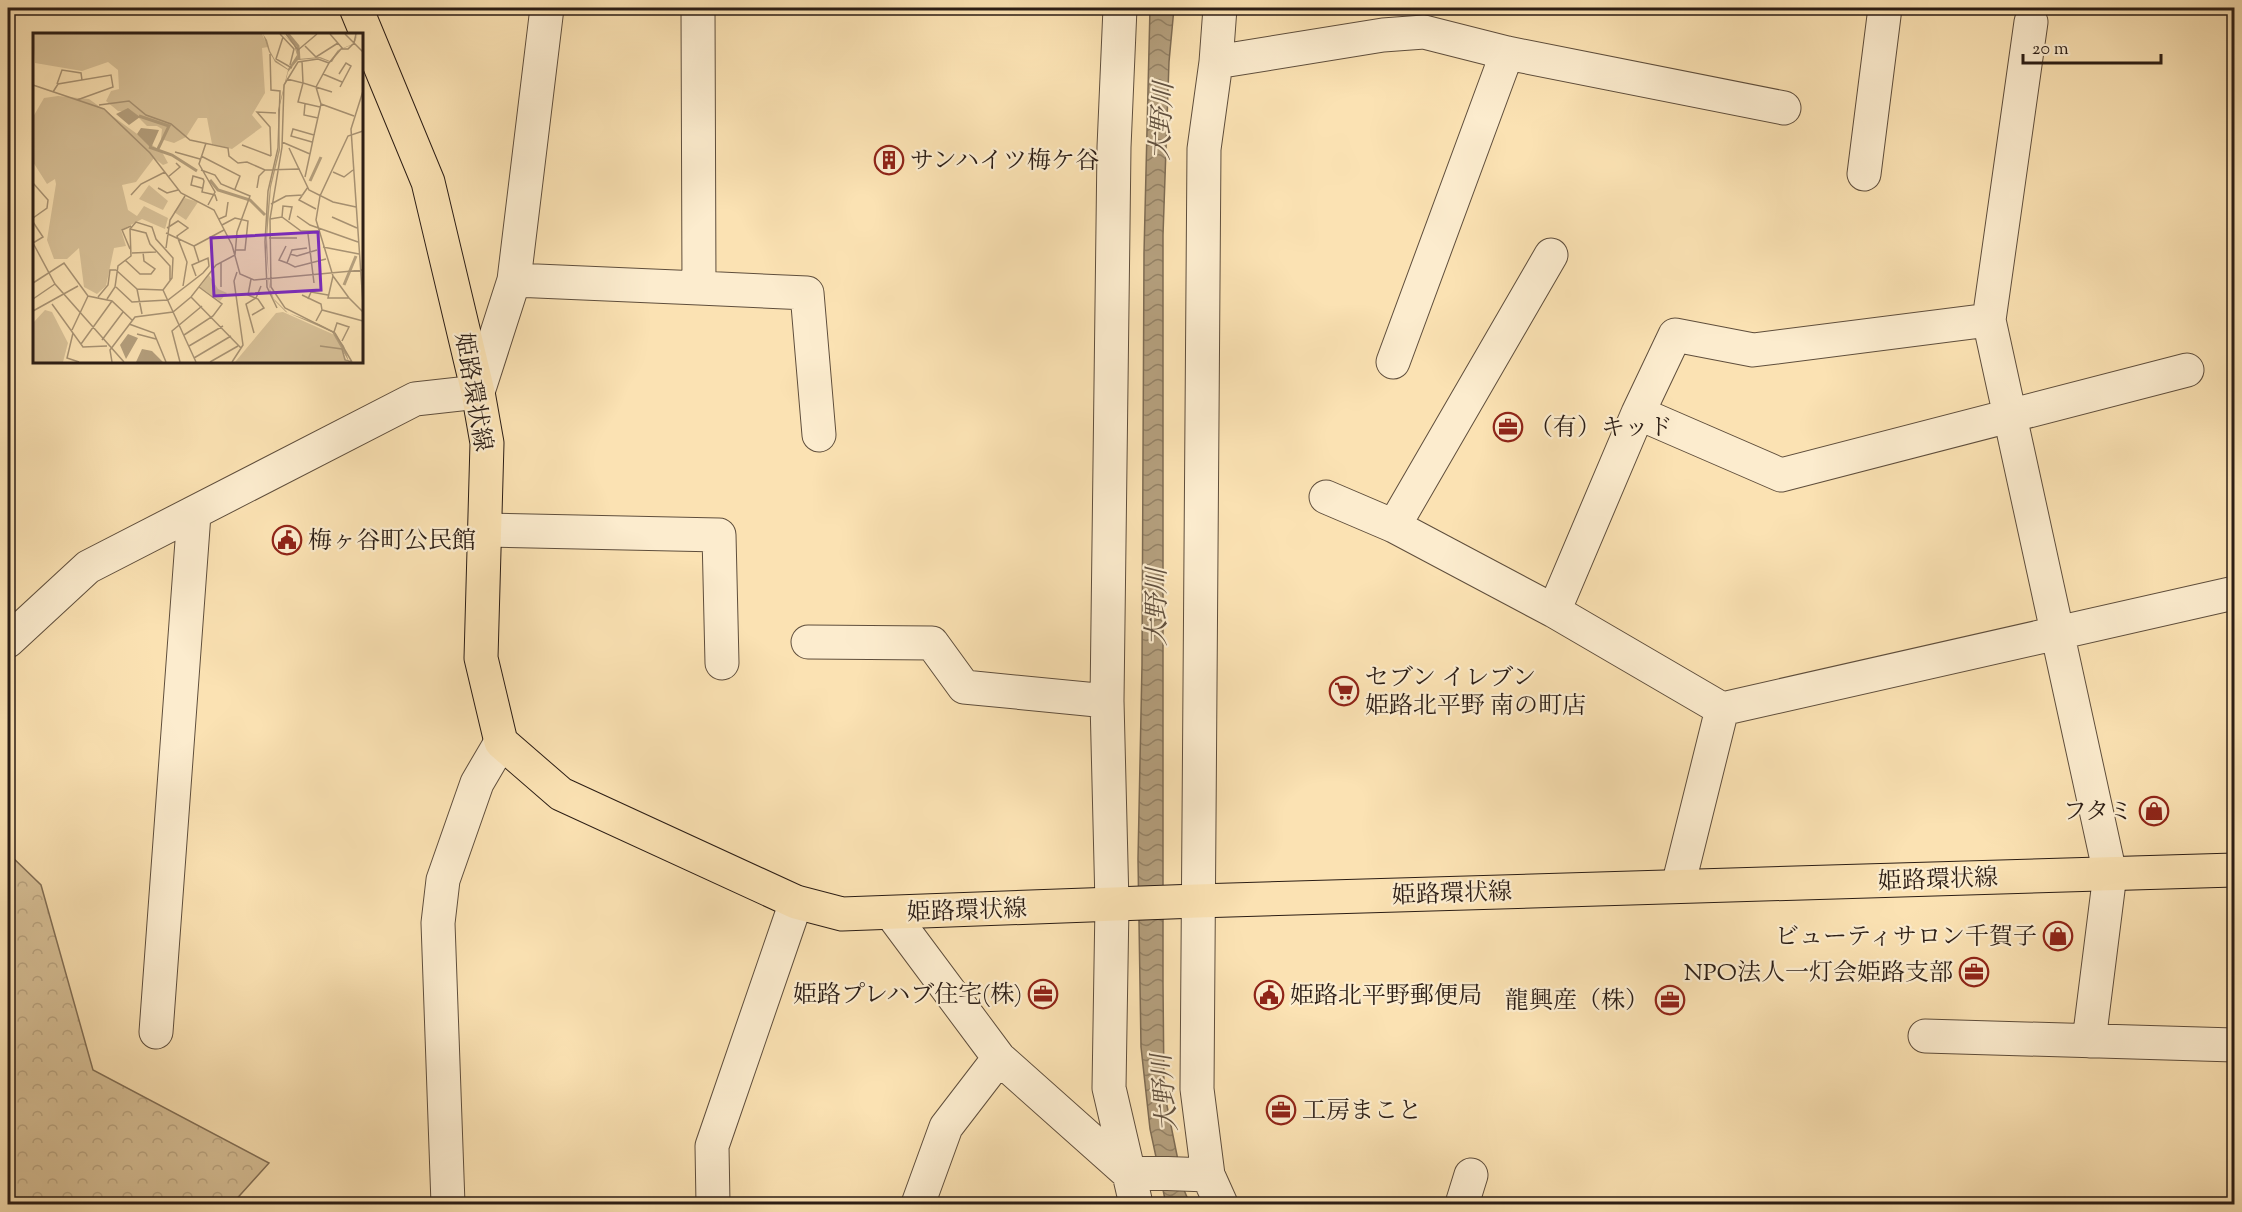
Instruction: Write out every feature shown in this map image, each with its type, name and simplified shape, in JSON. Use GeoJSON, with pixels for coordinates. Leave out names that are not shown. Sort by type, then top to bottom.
{"type":"FeatureCollection","features":[{"type":"Feature","properties":{"kind":"main road","name":"姫路環状線"},"geometry":{"type":"LineString","coordinates":[[356,8],[428,182],[478,392],[487,443],[481,658],[501,742],[561,794],[796,902],[842,914],[891,913],[1197,901],[2235,870]]}},
{"type":"Feature","properties":{"kind":"street"},"geometry":{"type":"LineString","coordinates":[[8,641],[88,567],[415,399],[478,392],[514,280],[546,8]]}},
{"type":"Feature","properties":{"kind":"street"},"geometry":{"type":"LineString","coordinates":[[698,8],[699,288]]}},
{"type":"Feature","properties":{"kind":"street"},"geometry":{"type":"LineString","coordinates":[[1120,8],[1114,147],[1107,701],[1112,904],[1109,1088],[1136,1204]]}},
{"type":"Feature","properties":{"kind":"street"},"geometry":{"type":"LineString","coordinates":[[1221,8],[1204,149],[1197,901],[1197,1089],[1208,1175],[1221,1204]]}},
{"type":"Feature","properties":{"kind":"street"},"geometry":{"type":"LineString","coordinates":[[1864,174],[1885,8]]}},
{"type":"Feature","properties":{"kind":"street"},"geometry":{"type":"LineString","coordinates":[[1216,62],[1383,35],[1429,20],[1507,52],[1784,108]]}},
{"type":"Feature","properties":{"kind":"street"},"geometry":{"type":"LineString","coordinates":[[2031,22],[1989,320],[2110,874],[2089,1041]]}},
{"type":"Feature","properties":{"kind":"street"},"geometry":{"type":"LineString","coordinates":[[1393,362],[1507,52]]}},
{"type":"Feature","properties":{"kind":"street"},"geometry":{"type":"LineString","coordinates":[[1394,526],[1551,255]]}},
{"type":"Feature","properties":{"kind":"street"},"geometry":{"type":"LineString","coordinates":[[514,280],[807,293],[819,435]]}},
{"type":"Feature","properties":{"kind":"street"},"geometry":{"type":"LineString","coordinates":[[1554,611],[1638,413],[1675,335],[1753,350],[1989,320]]}},
{"type":"Feature","properties":{"kind":"street"},"geometry":{"type":"LineString","coordinates":[[1638,413],[1781,475],[2187,370]]}},
{"type":"Feature","properties":{"kind":"street"},"geometry":{"type":"LineString","coordinates":[[1326,498],[1394,526],[1554,611],[1722,709],[2235,593]]}},
{"type":"Feature","properties":{"kind":"street"},"geometry":{"type":"LineString","coordinates":[[156,1032],[194,514]]}},
{"type":"Feature","properties":{"kind":"street"},"geometry":{"type":"LineString","coordinates":[[485,530],[719,535],[722,663]]}},
{"type":"Feature","properties":{"kind":"street"},"geometry":{"type":"LineString","coordinates":[[808,642],[932,643],[964,687],[1107,701]]}},
{"type":"Feature","properties":{"kind":"street"},"geometry":{"type":"LineString","coordinates":[[1678,886],[1722,709]]}},
{"type":"Feature","properties":{"kind":"street"},"geometry":{"type":"LineString","coordinates":[[448,1204],[438,923],[443,880],[477,783],[501,742]]}},
{"type":"Feature","properties":{"kind":"street"},"geometry":{"type":"LineString","coordinates":[[713,1204],[712,1146],[796,902]]}},
{"type":"Feature","properties":{"kind":"street"},"geometry":{"type":"LineString","coordinates":[[891,913],[999,1058],[1127,1172],[1208,1175]]}},
{"type":"Feature","properties":{"kind":"street"},"geometry":{"type":"LineString","coordinates":[[1925,1036],[2235,1045]]}},
{"type":"Feature","properties":{"kind":"street"},"geometry":{"type":"LineString","coordinates":[[918,1204],[946,1127],[999,1058]]}},
{"type":"Feature","properties":{"kind":"green space"},"geometry":{"type":"Polygon","coordinates":[[[8,853],[41,885],[93,1070],[269,1163],[232,1204],[8,1204],[8,853]]]}},
{"type":"Feature","properties":{"kind":"water","name":"大野川"},"geometry":{"type":"Polygon","coordinates":[[[1150,8],[1174,8],[1169,62],[1163,235],[1164,1091],[1184,1190],[1190,1204],[1166,1204],[1150,1129],[1141,1047],[1138,859],[1142,665],[1144,253],[1150,8]]]}},
{"type":"Feature","properties":{"kind":"place","name":"サンハイツ梅ケ谷"},"geometry":{"type":"Point","coordinates":[889,160]}},
{"type":"Feature","properties":{"kind":"place","name":"（有）キッド"},"geometry":{"type":"Point","coordinates":[1508,427]}},
{"type":"Feature","properties":{"kind":"place","name":"梅ヶ谷町公民館"},"geometry":{"type":"Point","coordinates":[287,540]}},
{"type":"Feature","properties":{"kind":"place","name":"セブン イレブン 姫路北平野 南の町店"},"geometry":{"type":"Point","coordinates":[1344,691]}},
{"type":"Feature","properties":{"kind":"place","name":"フタミ"},"geometry":{"type":"Point","coordinates":[2154,811]}},
{"type":"Feature","properties":{"kind":"place","name":"ビューティサロン千賀子"},"geometry":{"type":"Point","coordinates":[2058,936]}},
{"type":"Feature","properties":{"kind":"place","name":"NPO法人一灯会姫路支部"},"geometry":{"type":"Point","coordinates":[1974,972]}},
{"type":"Feature","properties":{"kind":"place","name":"姫路プレハブ住宅(株)"},"geometry":{"type":"Point","coordinates":[1043,994]}},
{"type":"Feature","properties":{"kind":"place","name":"姫路北平野郵便局"},"geometry":{"type":"Point","coordinates":[1269,995]}},
{"type":"Feature","properties":{"kind":"place","name":"龍興産（株）"},"geometry":{"type":"Point","coordinates":[1670,1000]}},
{"type":"Feature","properties":{"kind":"place","name":"工房まこと"},"geometry":{"type":"Point","coordinates":[1281,1110]}}]}
